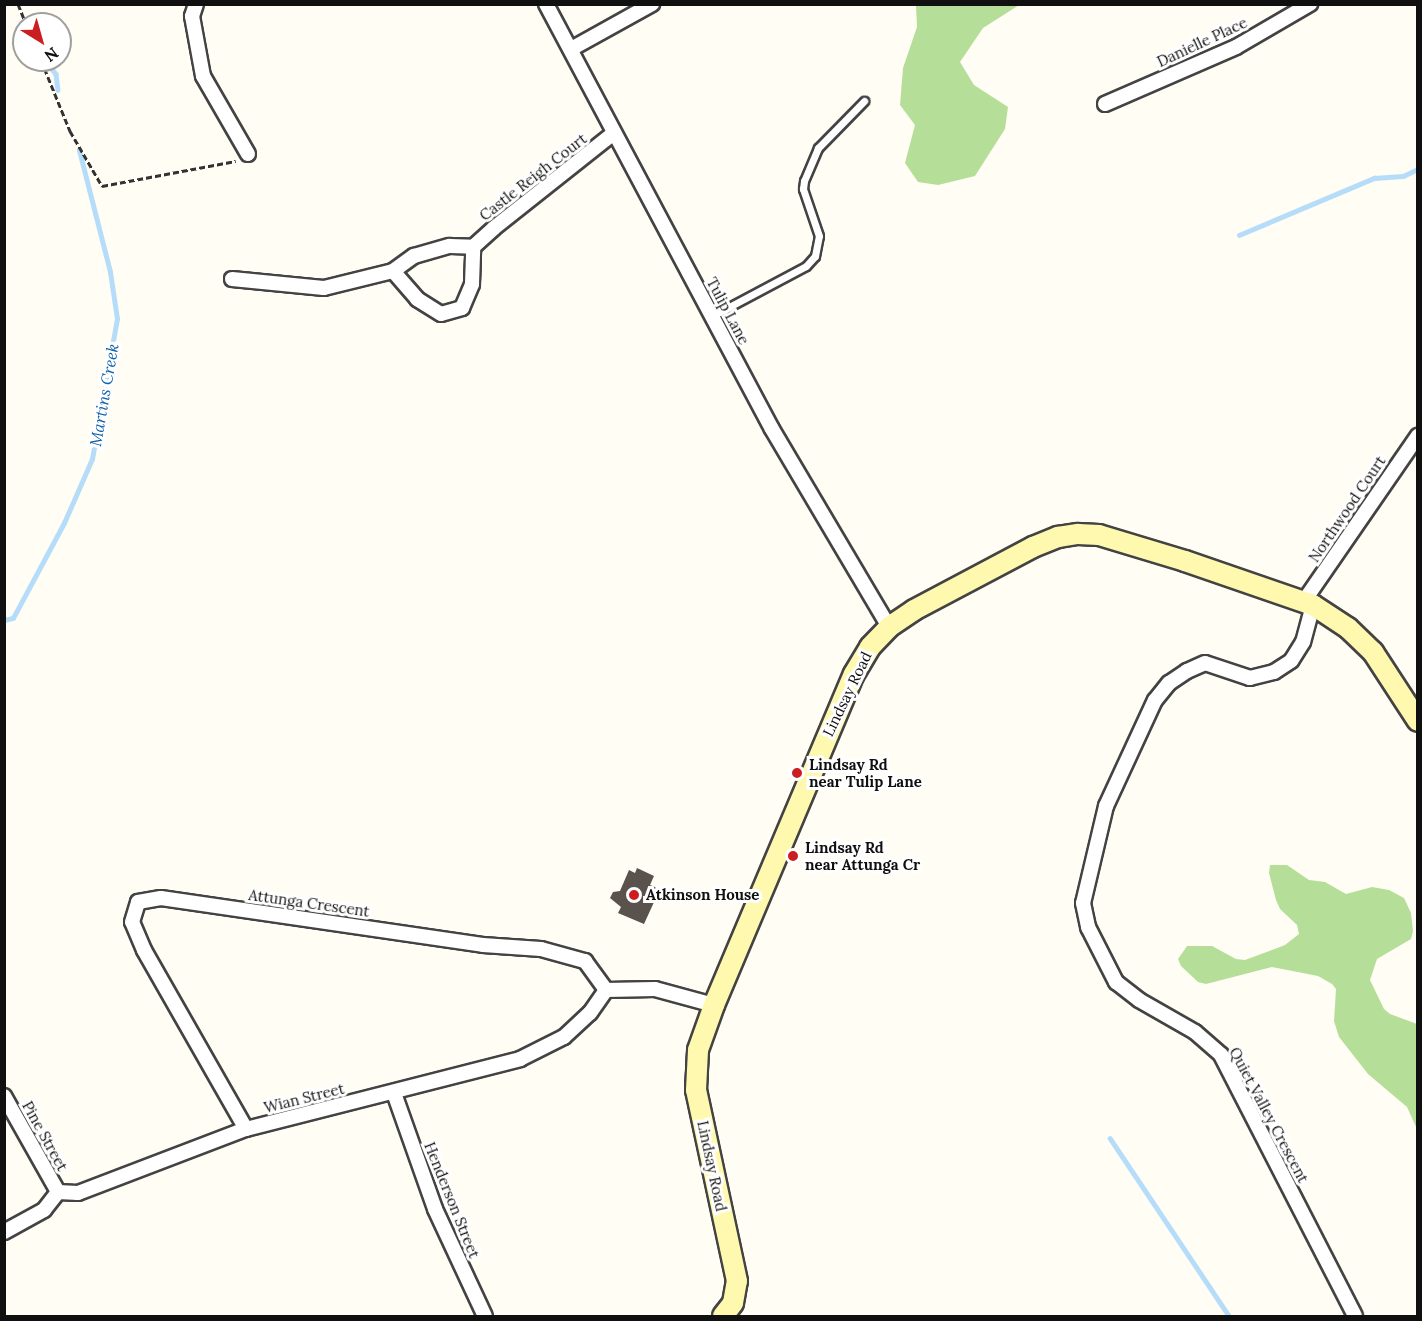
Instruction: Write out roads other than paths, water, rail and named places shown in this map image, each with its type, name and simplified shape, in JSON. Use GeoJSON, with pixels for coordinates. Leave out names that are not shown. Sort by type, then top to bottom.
{"type":"FeatureCollection","features":[{"type":"Feature","properties":{"kind":"street"},"geometry":{"type":"LineString","coordinates":[[196,4],[192,16],[203,76],[248,154]]}},
{"type":"Feature","properties":{"kind":"street","name":"Tulip Lane"},"geometry":{"type":"LineString","coordinates":[[546,4],[772,429],[889,627]]}},
{"type":"Feature","properties":{"kind":"street"},"geometry":{"type":"LineString","coordinates":[[571,49],[652,4]]}},
{"type":"Feature","properties":{"kind":"street","name":"Danielle Place"},"geometry":{"type":"LineString","coordinates":[[1105,104],[1236,47],[1310,4]]}},
{"type":"Feature","properties":{"kind":"street","name":"Castle Reigh Court"},"geometry":{"type":"LineString","coordinates":[[473,247],[614,133]]}},
{"type":"Feature","properties":{"kind":"street"},"geometry":{"type":"LineString","coordinates":[[232,279],[324,288],[393,271],[414,256],[450,246],[473,247],[472,284],[462,308],[441,314],[417,299],[393,271]]}},
{"type":"Feature","properties":{"kind":"street","name":"Northwood Court"},"geometry":{"type":"LineString","coordinates":[[1308,603],[1418,436]]}},
{"type":"Feature","properties":{"kind":"street","name":"Lindsay Road"},"geometry":{"type":"LineString","coordinates":[[729,1315],[737,1281],[696,1080],[698,1050],[714,1005],[854,674],[870,648],[889,627],[914,610],[1033,547],[1058,537],[1078,534],[1120,540],[1308,603],[1348,628],[1373,652],[1418,721]]}},
{"type":"Feature","properties":{"kind":"street","name":"Quiet Valley Crescent"},"geometry":{"type":"LineString","coordinates":[[1308,603],[1303,642],[1292,661],[1274,672],[1250,678],[1205,663],[1169,683],[1155,700],[1106,806],[1083,903],[1088,927],[1116,982],[1139,1000],[1195,1032],[1221,1055],[1355,1317]]}},
{"type":"Feature","properties":{"kind":"street","name":"Attunga Crescent"},"geometry":{"type":"LineString","coordinates":[[246,1129],[144,950],[132,922],[138,902],[161,898],[483,945],[541,950],[585,961],[606,990]]}},
{"type":"Feature","properties":{"kind":"street"},"geometry":{"type":"LineString","coordinates":[[606,990],[655,989],[714,1005]]}},
{"type":"Feature","properties":{"kind":"street","name":"Wian Street"},"geometry":{"type":"LineString","coordinates":[[58,1192],[78,1193],[246,1129],[520,1059],[564,1036],[590,1013],[606,990]]}},
{"type":"Feature","properties":{"kind":"street","name":"Henderson Street"},"geometry":{"type":"LineString","coordinates":[[393,1093],[435,1209],[485,1317]]}},
{"type":"Feature","properties":{"kind":"street","name":"Pine Street"},"geometry":{"type":"LineString","coordinates":[[4,1096],[58,1192]]}},
{"type":"Feature","properties":{"kind":"street"},"geometry":{"type":"LineString","coordinates":[[4,1232],[44,1210],[58,1192]]}},
{"type":"Feature","properties":{"kind":"lane"},"geometry":{"type":"LineString","coordinates":[[712,317],[806,266],[815,256],[819,236],[803,189],[804,181],[818,148],[864,101]]}},
{"type":"Feature","properties":{"kind":"waterway","name":"Martins Creek"},"geometry":{"type":"LineString","coordinates":[[54,72],[58,90]]}},
{"type":"Feature","properties":{"kind":"waterway","name":"Martins Creek"},"geometry":{"type":"LineString","coordinates":[[4,620],[13,618],[64,523],[92,459],[117,319],[110,272],[79,150]]}},
{"type":"Feature","properties":{"kind":"waterway"},"geometry":{"type":"LineString","coordinates":[[1239,235],[1374,178],[1403,176],[1418,169]]}},
{"type":"Feature","properties":{"kind":"waterway"},"geometry":{"type":"LineString","coordinates":[[1110,1138],[1229,1316]]}},
{"type":"Feature","properties":{"kind":"place","name":"Lindsay Rd near Tulip Lane"},"geometry":{"type":"Point","coordinates":[797,773]}},
{"type":"Feature","properties":{"kind":"place","name":"Lindsay Rd near Attunga Cr"},"geometry":{"type":"Point","coordinates":[793,856]}},
{"type":"Feature","properties":{"kind":"place","name":"Atkinson House"},"geometry":{"type":"Point","coordinates":[634,895]}}]}
